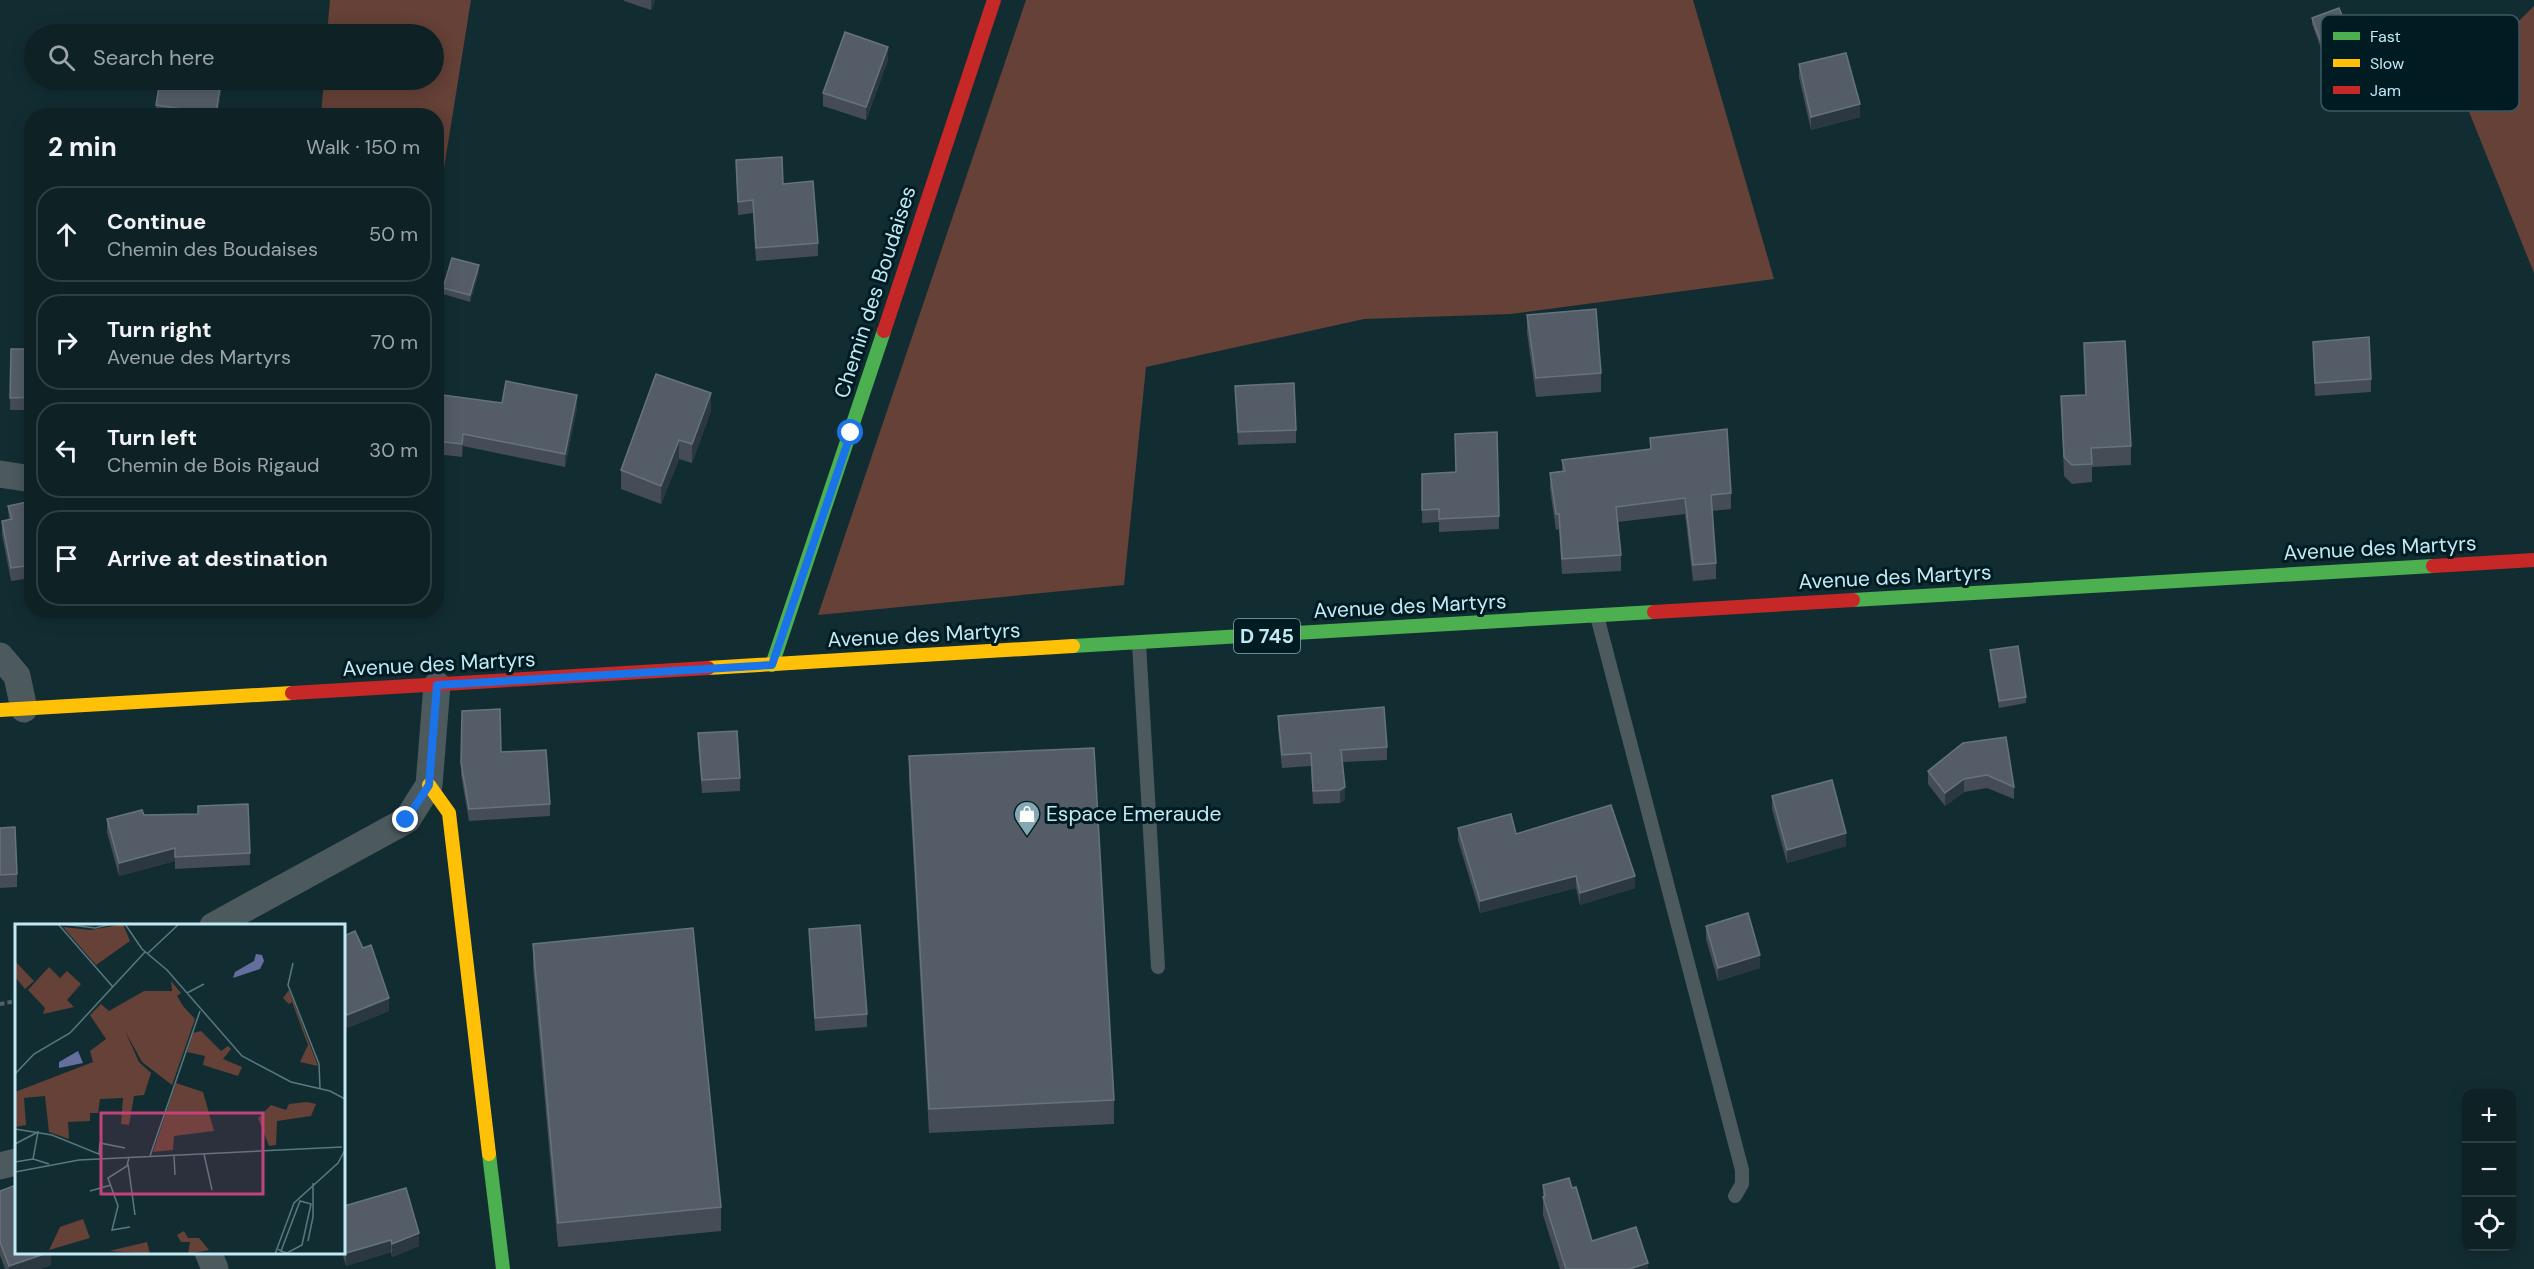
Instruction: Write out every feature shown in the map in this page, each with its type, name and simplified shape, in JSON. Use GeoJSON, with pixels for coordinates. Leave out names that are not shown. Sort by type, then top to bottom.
{"type":"FeatureCollection","features":[{"type":"Feature","properties":{"kind":"main road","name":"Chemin des Boudaises"},"geometry":{"type":"LineString","coordinates":[[772,665],[994,0]]}},
{"type":"Feature","properties":{"kind":"main road","name":"Avenue des Martyrs"},"geometry":{"type":"LineString","coordinates":[[12,709],[2534,560]]}},
{"type":"Feature","properties":{"kind":"main road"},"geometry":{"type":"LineString","coordinates":[[429,785],[449,813],[503,1269]]}},
{"type":"Feature","properties":{"kind":"street"},"geometry":{"type":"LineString","coordinates":[[0,474],[24,478]]}},
{"type":"Feature","properties":{"kind":"street"},"geometry":{"type":"LineString","coordinates":[[0,656],[17,676],[12,709]]}},
{"type":"Feature","properties":{"kind":"street"},"geometry":{"type":"LineString","coordinates":[[217,924],[406,820],[429,785],[437,685]]}},
{"type":"Feature","properties":{"kind":"street"},"geometry":{"type":"LineString","coordinates":[[0,1166],[15,1162]]}},
{"type":"Feature","properties":{"kind":"street"},"geometry":{"type":"LineString","coordinates":[[209,1254],[215,1269]]}},
{"type":"Feature","properties":{"kind":"lane"},"geometry":{"type":"LineString","coordinates":[[1597,616],[1742,1170],[1742,1184],[1735,1196]]}},
{"type":"Feature","properties":{"kind":"lane"},"geometry":{"type":"LineString","coordinates":[[1139,644],[1158,967]]}},
{"type":"Feature","properties":{"kind":"path"},"geometry":{"type":"LineString","coordinates":[[0,1004],[15,1001]]}},
{"type":"Feature","properties":{"kind":"shaded area"},"geometry":{"type":"Polygon","coordinates":[[[330,0],[471,0],[444,168],[444,108],[322,108],[323,90],[444,90],[444,24],[328,24],[330,0]]]}},
{"type":"Feature","properties":{"kind":"shaded area"},"geometry":{"type":"Polygon","coordinates":[[[1026,0],[1693,0],[1774,279],[1511,314],[1364,319],[1146,367],[1124,585],[818,615],[1026,0]]]}},
{"type":"Feature","properties":{"kind":"shaded area"},"geometry":{"type":"Polygon","coordinates":[[[2534,6],[2534,273],[2469,111],[2519,111],[2519,21],[2534,6]]]}},
{"type":"Feature","properties":{"kind":"building"},"geometry":{"type":"Polygon","coordinates":[[[2339,8],[2342,15],[2321,15],[2321,42],[2312,18],[2339,8]]]}},
{"type":"Feature","properties":{"kind":"building"},"geometry":{"type":"Polygon","coordinates":[[[845,32],[888,47],[866,107],[823,93],[845,32]]]}},
{"type":"Feature","properties":{"kind":"building"},"geometry":{"type":"Polygon","coordinates":[[[1846,53],[1860,104],[1811,117],[1799,64],[1846,53]]]}},
{"type":"Feature","properties":{"kind":"building"},"geometry":{"type":"Polygon","coordinates":[[[158,90],[220,90],[217,108],[176,108],[156,105],[158,90]]]}},
{"type":"Feature","properties":{"kind":"building"},"geometry":{"type":"Polygon","coordinates":[[[782,157],[783,184],[813,181],[818,243],[756,248],[753,200],[738,202],[736,160],[782,157]]]}},
{"type":"Feature","properties":{"kind":"building"},"geometry":{"type":"Polygon","coordinates":[[[452,258],[479,265],[470,295],[444,288],[452,258]]]}},
{"type":"Feature","properties":{"kind":"building"},"geometry":{"type":"Polygon","coordinates":[[[1596,309],[1601,373],[1536,378],[1527,315],[1596,309]]]}},
{"type":"Feature","properties":{"kind":"building"},"geometry":{"type":"Polygon","coordinates":[[[2369,337],[2371,379],[2315,383],[2313,342],[2369,337]]]}},
{"type":"Feature","properties":{"kind":"building"},"geometry":{"type":"Polygon","coordinates":[[[2125,341],[2131,446],[2091,448],[2092,464],[2072,465],[2064,457],[2061,396],[2086,395],[2084,343],[2125,341]]]}},
{"type":"Feature","properties":{"kind":"building"},"geometry":{"type":"Polygon","coordinates":[[[11,349],[24,349],[24,397],[10,398],[11,349]]]}},
{"type":"Feature","properties":{"kind":"building"},"geometry":{"type":"Polygon","coordinates":[[[656,374],[711,393],[692,444],[679,440],[661,486],[621,470],[656,374]]]}},
{"type":"Feature","properties":{"kind":"building"},"geometry":{"type":"Polygon","coordinates":[[[506,381],[577,395],[565,454],[463,434],[462,444],[444,442],[444,395],[502,403],[506,381]]]}},
{"type":"Feature","properties":{"kind":"building"},"geometry":{"type":"Polygon","coordinates":[[[1294,383],[1296,430],[1238,432],[1235,386],[1294,383]]]}},
{"type":"Feature","properties":{"kind":"building"},"geometry":{"type":"Polygon","coordinates":[[[1727,429],[1731,493],[1711,495],[1716,563],[1693,565],[1685,498],[1616,507],[1621,555],[1562,559],[1559,514],[1556,514],[1550,473],[1565,471],[1562,460],[1651,449],[1650,438],[1727,429]]]}},
{"type":"Feature","properties":{"kind":"building"},"geometry":{"type":"Polygon","coordinates":[[[1497,432],[1499,516],[1439,519],[1439,509],[1422,510],[1422,474],[1456,472],[1455,434],[1497,432]]]}},
{"type":"Feature","properties":{"kind":"building"},"geometry":{"type":"Polygon","coordinates":[[[24,503],[24,566],[11,568],[2,521],[12,519],[8,506],[24,503]]]}},
{"type":"Feature","properties":{"kind":"building"},"geometry":{"type":"Polygon","coordinates":[[[2018,646],[2026,697],[1999,701],[1990,650],[2018,646]]]}},
{"type":"Feature","properties":{"kind":"building"},"geometry":{"type":"Polygon","coordinates":[[[1384,707],[1387,747],[1341,750],[1345,787],[1340,790],[1313,791],[1311,753],[1282,755],[1278,716],[1384,707]]]}},
{"type":"Feature","properties":{"kind":"building"},"geometry":{"type":"Polygon","coordinates":[[[500,709],[501,752],[546,750],[550,804],[469,809],[461,763],[462,711],[500,709]]]}},
{"type":"Feature","properties":{"kind":"building"},"geometry":{"type":"Polygon","coordinates":[[[737,731],[740,778],[702,780],[698,733],[737,731]]]}},
{"type":"Feature","properties":{"kind":"building"},"geometry":{"type":"Polygon","coordinates":[[[2006,737],[2014,787],[1987,775],[1964,779],[1945,793],[1928,771],[1963,743],[2006,737]]]}},
{"type":"Feature","properties":{"kind":"building"},"geometry":{"type":"Polygon","coordinates":[[[1094,748],[1114,1100],[929,1109],[909,756],[1094,748]]]}},
{"type":"Feature","properties":{"kind":"building"},"geometry":{"type":"Polygon","coordinates":[[[1832,780],[1846,833],[1787,850],[1772,796],[1832,780]]]}},
{"type":"Feature","properties":{"kind":"building"},"geometry":{"type":"Polygon","coordinates":[[[248,804],[250,853],[175,857],[175,848],[119,863],[107,819],[142,810],[144,815],[198,814],[198,806],[248,804]]]}},
{"type":"Feature","properties":{"kind":"building"},"geometry":{"type":"Polygon","coordinates":[[[1611,805],[1635,876],[1580,893],[1576,876],[1480,901],[1458,828],[1511,814],[1516,834],[1611,805]]]}},
{"type":"Feature","properties":{"kind":"building"},"geometry":{"type":"Polygon","coordinates":[[[15,827],[17,874],[0,875],[0,828],[15,827]]]}},
{"type":"Feature","properties":{"kind":"building"},"geometry":{"type":"Polygon","coordinates":[[[1748,913],[1760,955],[1718,968],[1706,926],[1748,913]]]}},
{"type":"Feature","properties":{"kind":"building"},"geometry":{"type":"Polygon","coordinates":[[[860,925],[867,1014],[815,1018],[809,929],[860,925]]]}},
{"type":"Feature","properties":{"kind":"building"},"geometry":{"type":"Polygon","coordinates":[[[693,928],[721,1207],[558,1223],[533,944],[693,928]]]}},
{"type":"Feature","properties":{"kind":"building"},"geometry":{"type":"Polygon","coordinates":[[[355,931],[363,948],[371,945],[389,998],[347,1015],[345,1009],[345,936],[355,931]]]}},
{"type":"Feature","properties":{"kind":"building"},"geometry":{"type":"Polygon","coordinates":[[[1569,1178],[1572,1188],[1576,1187],[1592,1241],[1636,1227],[1648,1263],[1629,1269],[1566,1269],[1543,1197],[1545,1196],[1543,1185],[1569,1178]]]}},
{"type":"Feature","properties":{"kind":"building"},"geometry":{"type":"Polygon","coordinates":[[[15,1185],[15,1254],[44,1254],[9,1266],[0,1242],[0,1191],[15,1185]]]}},
{"type":"Feature","properties":{"kind":"building"},"geometry":{"type":"Polygon","coordinates":[[[406,1188],[419,1233],[392,1244],[391,1240],[346,1253],[345,1206],[406,1188]]]}},
{"type":"Feature","properties":{"kind":"traffic: fast"},"geometry":{"type":"LineString","coordinates":[[772,665],[884,331]]}},
{"type":"Feature","properties":{"kind":"traffic: fast"},"geometry":{"type":"LineString","coordinates":[[1853,600],[2433,566]]}},
{"type":"Feature","properties":{"kind":"traffic: fast"},"geometry":{"type":"LineString","coordinates":[[1073,646],[1654,612]]}},
{"type":"Feature","properties":{"kind":"traffic: fast"},"geometry":{"type":"LineString","coordinates":[[489,1154],[503,1269]]}},
{"type":"Feature","properties":{"kind":"traffic: slow"},"geometry":{"type":"LineString","coordinates":[[708,668],[1073,646]]}},
{"type":"Feature","properties":{"kind":"traffic: slow"},"geometry":{"type":"LineString","coordinates":[[0,710],[292,693]]}},
{"type":"Feature","properties":{"kind":"traffic: slow"},"geometry":{"type":"LineString","coordinates":[[429,785],[449,813],[489,1154]]}},
{"type":"Feature","properties":{"kind":"traffic: jam"},"geometry":{"type":"LineString","coordinates":[[884,331],[994,0]]}},
{"type":"Feature","properties":{"kind":"traffic: jam"},"geometry":{"type":"LineString","coordinates":[[2433,566],[2534,560]]}},
{"type":"Feature","properties":{"kind":"traffic: jam"},"geometry":{"type":"LineString","coordinates":[[1654,612],[1853,600]]}},
{"type":"Feature","properties":{"kind":"traffic: jam"},"geometry":{"type":"LineString","coordinates":[[292,693],[708,668]]}},
{"type":"Feature","properties":{"kind":"place","name":"Espace Emeraude"},"geometry":{"type":"Point","coordinates":[1027,837]}},
{"type":"Feature","properties":{"kind":"route"},"geometry":{"type":"LineString","coordinates":[[406,820],[429,785],[434,752],[437,685],[772,665],[851,433]]}}]}
